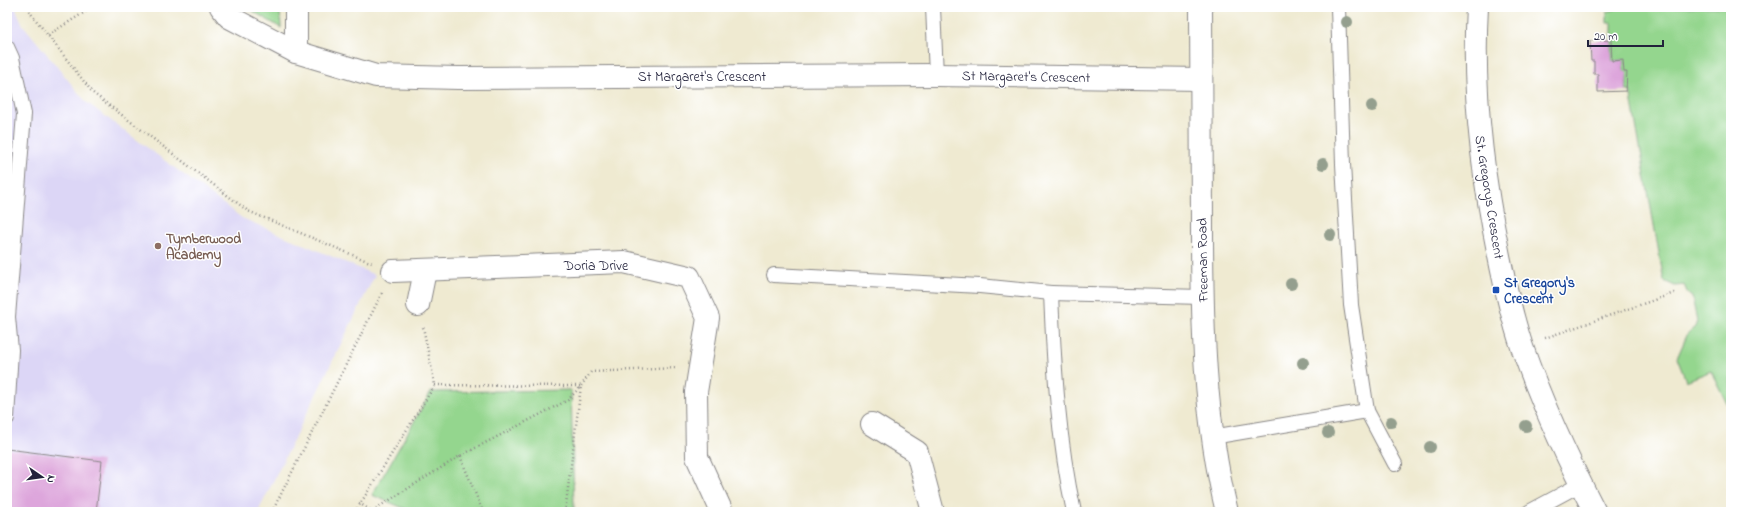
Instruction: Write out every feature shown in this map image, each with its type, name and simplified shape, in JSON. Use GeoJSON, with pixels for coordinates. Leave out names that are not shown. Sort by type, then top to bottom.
{"type":"FeatureCollection","features":[{"type":"Feature","properties":{"kind":"street","name":"St Margaret's Crescent"},"geometry":{"type":"LineString","coordinates":[[221,7],[229,17],[296,52],[376,76],[466,78],[936,75],[1201,79]]}},
{"type":"Feature","properties":{"kind":"street"},"geometry":{"type":"LineString","coordinates":[[296,7],[296,52]]}},
{"type":"Feature","properties":{"kind":"street","name":"Freeman Road"},"geometry":{"type":"LineString","coordinates":[[1201,7],[1202,297],[1206,386],[1212,437],[1227,512]]}},
{"type":"Feature","properties":{"kind":"street","name":"St. Gregorys Crescent"},"geometry":{"type":"LineString","coordinates":[[1477,7],[1476,61],[1478,111],[1483,166],[1502,273],[1522,346],[1553,428],[1595,512]]}},
{"type":"Feature","properties":{"kind":"street","name":"Doria Drive"},"geometry":{"type":"LineString","coordinates":[[393,271],[425,271],[624,262],[689,277],[708,318],[696,392],[697,457],[722,512]]}},
{"type":"Feature","properties":{"kind":"street"},"geometry":{"type":"LineString","coordinates":[[418,305],[425,271]]}},
{"type":"Feature","properties":{"kind":"street"},"geometry":{"type":"LineString","coordinates":[[872,424],[916,452],[933,512]]}},
{"type":"Feature","properties":{"kind":"lane"},"geometry":{"type":"LineString","coordinates":[[933,7],[936,75]]}},
{"type":"Feature","properties":{"kind":"lane"},"geometry":{"type":"LineString","coordinates":[[1338,7],[1343,164],[1351,305],[1367,411],[1395,464]]}},
{"type":"Feature","properties":{"kind":"lane"},"geometry":{"type":"LineString","coordinates":[[7,47],[12,58],[24,114],[8,317],[11,350],[7,418]]}},
{"type":"Feature","properties":{"kind":"lane"},"geometry":{"type":"LineString","coordinates":[[774,275],[980,286],[1051,293],[1202,297]]}},
{"type":"Feature","properties":{"kind":"lane"},"geometry":{"type":"LineString","coordinates":[[1051,293],[1054,377],[1065,473],[1074,512]]}},
{"type":"Feature","properties":{"kind":"lane"},"geometry":{"type":"LineString","coordinates":[[1212,437],[1367,411]]}},
{"type":"Feature","properties":{"kind":"lane"},"geometry":{"type":"LineString","coordinates":[[1529,512],[1581,484]]}},
{"type":"Feature","properties":{"kind":"path"},"geometry":{"type":"LineString","coordinates":[[28,7],[32,15],[93,93],[248,211],[393,271],[272,512]]}},
{"type":"Feature","properties":{"kind":"path"},"geometry":{"type":"LineString","coordinates":[[48,35],[94,7]]}},
{"type":"Feature","properties":{"kind":"path"},"geometry":{"type":"LineString","coordinates":[[1522,346],[1678,292]]}},
{"type":"Feature","properties":{"kind":"path"},"geometry":{"type":"LineString","coordinates":[[354,512],[435,385],[418,305]]}},
{"type":"Feature","properties":{"kind":"path"},"geometry":{"type":"LineString","coordinates":[[360,503],[373,511],[460,456],[568,400],[591,372],[700,367]]}},
{"type":"Feature","properties":{"kind":"path"},"geometry":{"type":"LineString","coordinates":[[435,385],[581,386]]}},
{"type":"Feature","properties":{"kind":"path"},"geometry":{"type":"LineString","coordinates":[[565,512],[581,386]]}},
{"type":"Feature","properties":{"kind":"path"},"geometry":{"type":"LineString","coordinates":[[460,456],[483,512]]}},
{"type":"Feature","properties":{"kind":"shaded area","name":"Tymberwood Academy"},"geometry":{"type":"Polygon","coordinates":[[[7,7],[15,7],[23,25],[86,102],[242,218],[375,275],[258,512],[7,512],[7,7]]]}},
{"type":"Feature","properties":{"kind":"green space"},"geometry":{"type":"Polygon","coordinates":[[[246,7],[280,7],[281,28],[246,7]]]}},
{"type":"Feature","properties":{"kind":"green space"},"geometry":{"type":"Polygon","coordinates":[[[1616,7],[1731,7],[1731,412],[1711,371],[1686,381],[1677,358],[1688,333],[1695,327],[1697,321],[1692,297],[1688,294],[1684,285],[1675,286],[1664,281],[1630,91],[1626,91],[1627,72],[1624,72],[1623,60],[1612,61],[1612,23],[1607,23],[1607,12],[1616,9],[1616,7]]]}},
{"type":"Feature","properties":{"kind":"green space"},"geometry":{"type":"Polygon","coordinates":[[[571,390],[574,508],[576,512],[413,512],[372,495],[431,392],[571,390]]]}},
{"type":"Feature","properties":{"kind":"building"},"geometry":{"type":"Polygon","coordinates":[[[1611,40],[1612,61],[1623,60],[1624,72],[1627,72],[1626,91],[1598,92],[1598,74],[1594,74],[1594,61],[1591,61],[1590,41],[1611,40]]]}},
{"type":"Feature","properties":{"kind":"building"},"geometry":{"type":"Polygon","coordinates":[[[7,449],[102,461],[96,512],[32,512],[7,509],[7,449]]]}},
{"type":"Feature","properties":{"kind":"place","name":"Tymberwood Academy"},"geometry":{"type":"Point","coordinates":[158,246]}},
{"type":"Feature","properties":{"kind":"place","name":"St Gregory's Crescent"},"geometry":{"type":"Point","coordinates":[1496,290]}}]}
